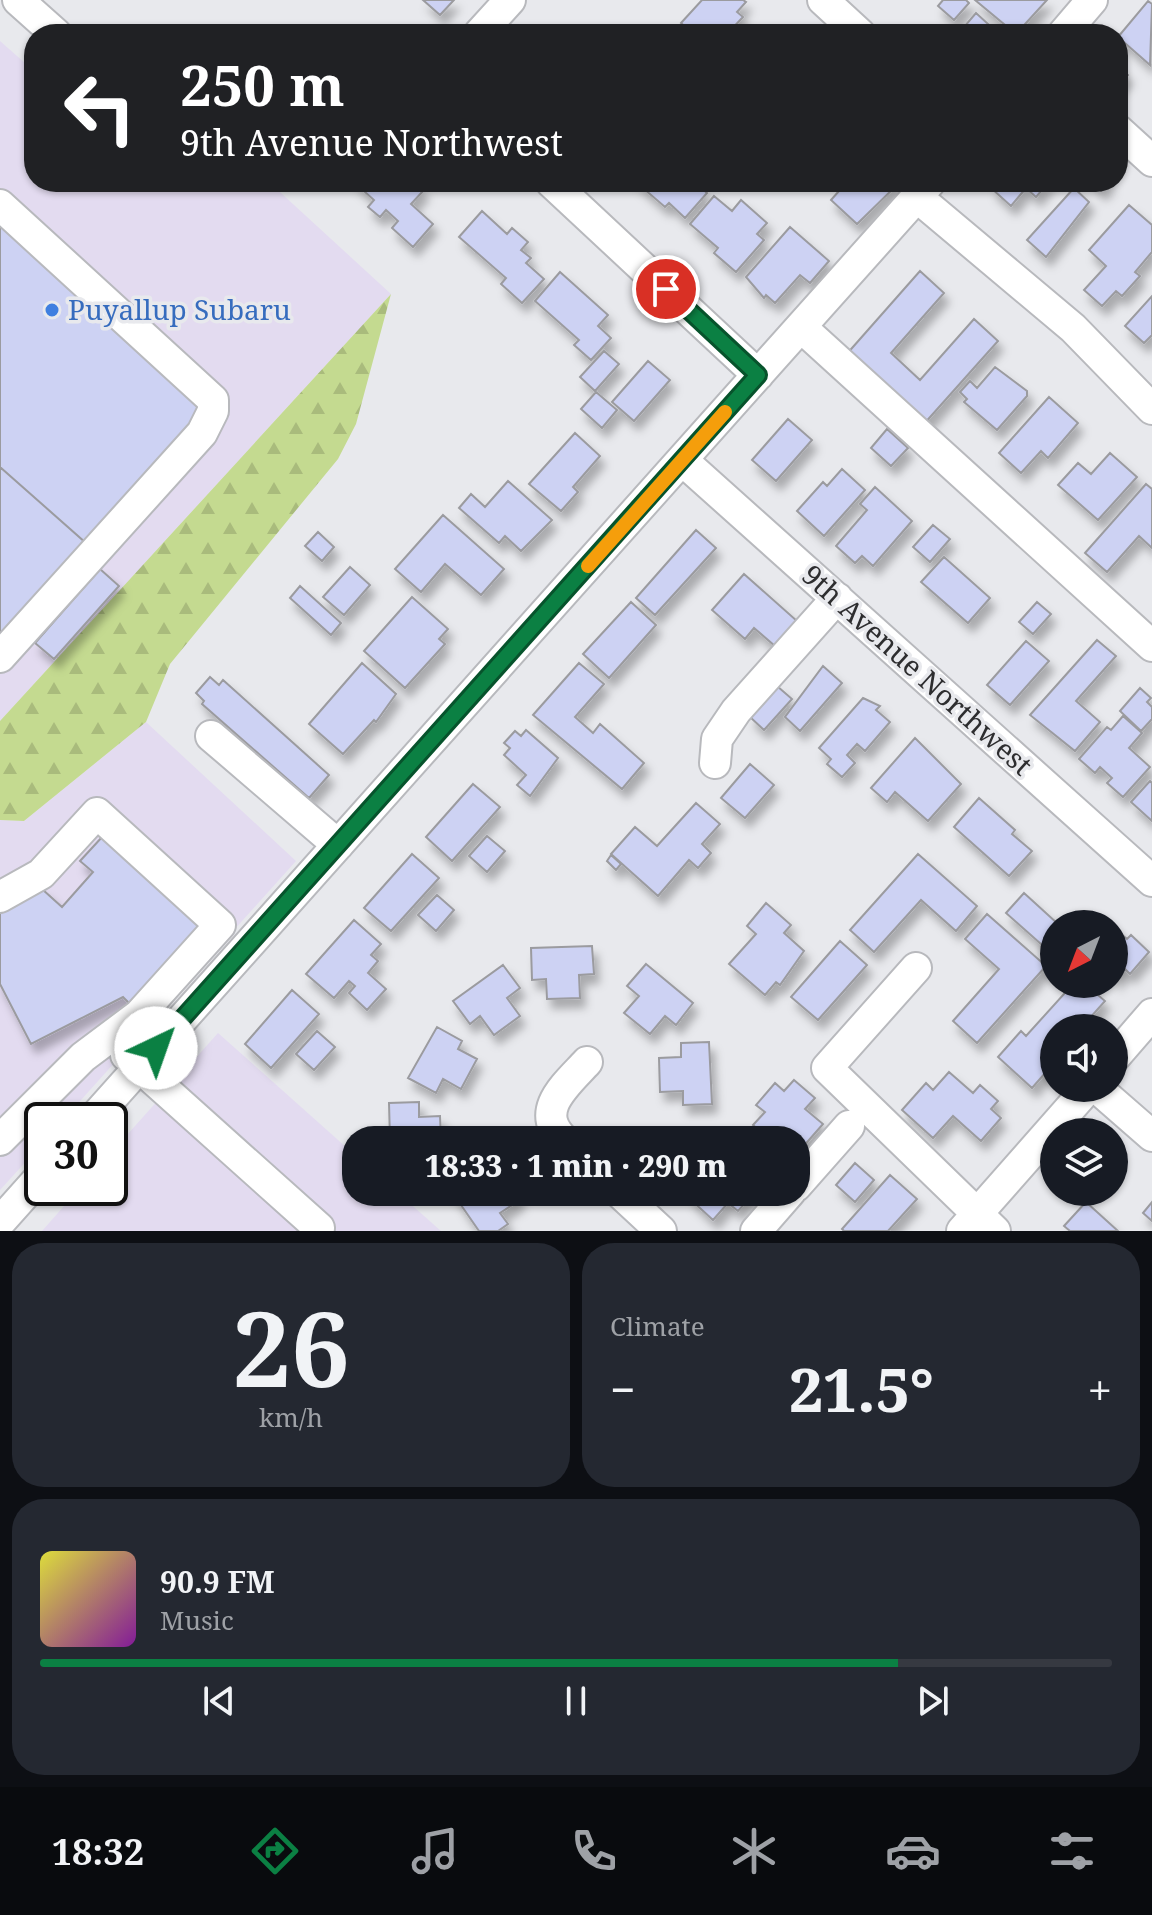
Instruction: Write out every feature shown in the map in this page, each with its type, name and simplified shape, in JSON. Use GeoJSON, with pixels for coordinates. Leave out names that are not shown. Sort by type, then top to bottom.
{"type":"FeatureCollection","features":[{"type":"Feature","properties":{"kind":"street"},"geometry":{"type":"LineString","coordinates":[[18,0],[45,24]]}},
{"type":"Feature","properties":{"kind":"street"},"geometry":{"type":"LineString","coordinates":[[488,24],[510,0]]}},
{"type":"Feature","properties":{"kind":"street"},"geometry":{"type":"LineString","coordinates":[[823,0],[849,24]]}},
{"type":"Feature","properties":{"kind":"street"},"geometry":{"type":"LineString","coordinates":[[1072,24],[1092,0]]}},
{"type":"Feature","properties":{"kind":"street"},"geometry":{"type":"LineString","coordinates":[[1128,139],[1152,161]]}},
{"type":"Feature","properties":{"kind":"street"},"geometry":{"type":"LineString","coordinates":[[562,192],[758,375]]}},
{"type":"Feature","properties":{"kind":"street"},"geometry":{"type":"LineString","coordinates":[[108,1102],[922,192]]}},
{"type":"Feature","properties":{"kind":"street"},"geometry":{"type":"LineString","coordinates":[[926,192],[1073,328],[1152,409]]}},
{"type":"Feature","properties":{"kind":"street"},"geometry":{"type":"LineString","coordinates":[[0,205],[213,400],[213,411],[202,433],[0,657]]}},
{"type":"Feature","properties":{"kind":"street"},"geometry":{"type":"LineString","coordinates":[[801,327],[1152,646]]}},
{"type":"Feature","properties":{"kind":"street","name":"9th Avenue Northwest"},"geometry":{"type":"LineString","coordinates":[[682,460],[1152,881]]}},
{"type":"Feature","properties":{"kind":"street"},"geometry":{"type":"LineString","coordinates":[[715,763],[717,739],[736,711],[837,598]]}},
{"type":"Feature","properties":{"kind":"street"},"geometry":{"type":"LineString","coordinates":[[211,736],[338,845]]}},
{"type":"Feature","properties":{"kind":"street"},"geometry":{"type":"LineString","coordinates":[[0,897],[41,874],[97,813],[220,925],[139,1015],[107,1037],[0,1140]]}},
{"type":"Feature","properties":{"kind":"street"},"geometry":{"type":"LineString","coordinates":[[916,968],[827,1068],[934,1169],[978,1226],[1077,1102]]}},
{"type":"Feature","properties":{"kind":"street"},"geometry":{"type":"LineString","coordinates":[[1128,1042],[1152,1014]]}},
{"type":"Feature","properties":{"kind":"street"},"geometry":{"type":"LineString","coordinates":[[107,1037],[319,1228]]}},
{"type":"Feature","properties":{"kind":"street"},"geometry":{"type":"LineString","coordinates":[[553,1126],[552,1104],[587,1062]]}},
{"type":"Feature","properties":{"kind":"street"},"geometry":{"type":"LineString","coordinates":[[1113,1102],[1152,1136]]}},
{"type":"Feature","properties":{"kind":"street"},"geometry":{"type":"LineString","coordinates":[[810,1170],[849,1126]]}},
{"type":"Feature","properties":{"kind":"street"},"geometry":{"type":"LineString","coordinates":[[0,1222],[24,1195]]}},
{"type":"Feature","properties":{"kind":"street"},"geometry":{"type":"LineString","coordinates":[[634,1206],[661,1231]]}},
{"type":"Feature","properties":{"kind":"street"},"geometry":{"type":"LineString","coordinates":[[756,1231],[778,1206]]}},
{"type":"Feature","properties":{"kind":"shaded area"},"geometry":{"type":"Polygon","coordinates":[[[0,41],[24,62],[24,192],[280,192],[391,294],[0,721],[0,41]]]}},
{"type":"Feature","properties":{"kind":"shaded area"},"geometry":{"type":"Polygon","coordinates":[[[146,722],[296,861],[79,1102],[24,1102],[24,1164],[0,1190],[0,820],[24,821],[146,722]]]}},
{"type":"Feature","properties":{"kind":"shaded area"},"geometry":{"type":"Polygon","coordinates":[[[218,1033],[342,1144],[342,1206],[413,1206],[441,1231],[42,1231],[64,1206],[128,1206],[128,1134],[218,1033]]]}},
{"type":"Feature","properties":{"kind":"green space"},"geometry":{"type":"Polygon","coordinates":[[[391,294],[356,424],[338,459],[170,664],[146,722],[24,821],[0,820],[0,721],[391,294]]]}},
{"type":"Feature","properties":{"kind":"building"},"geometry":{"type":"Polygon","coordinates":[[[423,0],[454,0],[440,15],[423,0]]]}},
{"type":"Feature","properties":{"kind":"building"},"geometry":{"type":"Polygon","coordinates":[[[702,0],[746,2],[737,12],[743,17],[736,24],[681,23],[702,0]]]}},
{"type":"Feature","properties":{"kind":"building"},"geometry":{"type":"Polygon","coordinates":[[[943,0],[966,0],[969,3],[954,20],[938,6],[943,0]]]}},
{"type":"Feature","properties":{"kind":"building"},"geometry":{"type":"Polygon","coordinates":[[[975,0],[1047,0],[1025,24],[1004,24],[975,0]]]}},
{"type":"Feature","properties":{"kind":"building"},"geometry":{"type":"Polygon","coordinates":[[[1148,1],[1152,4],[1150,65],[1128,46],[1128,25],[1148,1]]]}},
{"type":"Feature","properties":{"kind":"building"},"geometry":{"type":"Polygon","coordinates":[[[976,13],[988,24],[967,24],[976,13]]]}},
{"type":"Feature","properties":{"kind":"building"},"geometry":{"type":"Polygon","coordinates":[[[365,192],[422,192],[411,204],[433,224],[413,247],[392,228],[398,221],[386,210],[380,217],[368,207],[374,200],[365,192]]]}},
{"type":"Feature","properties":{"kind":"building"},"geometry":{"type":"Polygon","coordinates":[[[648,192],[707,193],[685,218],[669,203],[665,207],[648,192]]]}},
{"type":"Feature","properties":{"kind":"building"},"geometry":{"type":"Polygon","coordinates":[[[838,192],[890,192],[857,224],[831,200],[838,192]]]}},
{"type":"Feature","properties":{"kind":"building"},"geometry":{"type":"Polygon","coordinates":[[[995,192],[1023,192],[1011,206],[995,192]]]}},
{"type":"Feature","properties":{"kind":"building"},"geometry":{"type":"Polygon","coordinates":[[[1070,192],[1078,192],[1089,202],[1046,257],[1027,240],[1070,192]]]}},
{"type":"Feature","properties":{"kind":"building"},"geometry":{"type":"Polygon","coordinates":[[[714,196],[732,211],[741,200],[767,223],[757,234],[764,240],[736,272],[714,253],[718,248],[690,224],[714,196]]]}},
{"type":"Feature","properties":{"kind":"building"},"geometry":{"type":"Polygon","coordinates":[[[1129,205],[1152,225],[1152,252],[1135,272],[1140,276],[1122,296],[1116,291],[1102,306],[1084,290],[1106,266],[1089,250],[1129,205]]]}},
{"type":"Feature","properties":{"kind":"building"},"geometry":{"type":"Polygon","coordinates":[[[482,211],[507,234],[512,228],[528,242],[521,250],[531,258],[526,263],[544,279],[522,303],[501,284],[506,278],[459,237],[482,211]]]}},
{"type":"Feature","properties":{"kind":"building","name":"Puyallup Subaru"},"geometry":{"type":"Polygon","coordinates":[[[0,217],[209,402],[86,543],[0,467],[0,217]]]}},
{"type":"Feature","properties":{"kind":"building"},"geometry":{"type":"Polygon","coordinates":[[[790,227],[829,261],[810,283],[800,275],[775,303],[766,295],[764,298],[746,277],[790,227]]]}},
{"type":"Feature","properties":{"kind":"building"},"geometry":{"type":"Polygon","coordinates":[[[920,271],[944,293],[891,353],[920,380],[974,319],[998,341],[923,425],[845,356],[920,271]]]}},
{"type":"Feature","properties":{"kind":"building"},"geometry":{"type":"Polygon","coordinates":[[[560,272],[608,315],[598,326],[611,338],[591,360],[574,345],[579,340],[535,301],[560,272]]]}},
{"type":"Feature","properties":{"kind":"building"},"geometry":{"type":"Polygon","coordinates":[[[1152,296],[1152,335],[1144,343],[1125,326],[1152,296]]]}},
{"type":"Feature","properties":{"kind":"building"},"geometry":{"type":"Polygon","coordinates":[[[604,351],[619,364],[595,391],[580,377],[604,351]]]}},
{"type":"Feature","properties":{"kind":"building"},"geometry":{"type":"Polygon","coordinates":[[[648,361],[670,380],[634,421],[612,402],[648,361]]]}},
{"type":"Feature","properties":{"kind":"building"},"geometry":{"type":"Polygon","coordinates":[[[995,367],[1027,391],[1027,396],[997,430],[964,402],[967,399],[960,392],[970,381],[977,388],[995,367]]]}},
{"type":"Feature","properties":{"kind":"building"},"geometry":{"type":"Polygon","coordinates":[[[596,392],[617,410],[602,428],[581,409],[596,392]]]}},
{"type":"Feature","properties":{"kind":"building"},"geometry":{"type":"Polygon","coordinates":[[[1049,397],[1078,423],[1048,458],[1041,451],[1021,473],[999,453],[1049,397]]]}},
{"type":"Feature","properties":{"kind":"building"},"geometry":{"type":"Polygon","coordinates":[[[788,419],[812,440],[776,481],[752,460],[788,419]]]}},
{"type":"Feature","properties":{"kind":"building"},"geometry":{"type":"Polygon","coordinates":[[[887,429],[908,448],[891,466],[871,448],[887,429]]]}},
{"type":"Feature","properties":{"kind":"building"},"geometry":{"type":"Polygon","coordinates":[[[575,433],[600,456],[573,487],[578,492],[561,511],[529,484],[575,433]]]}},
{"type":"Feature","properties":{"kind":"building"},"geometry":{"type":"Polygon","coordinates":[[[1110,453],[1137,477],[1098,520],[1058,485],[1078,463],[1091,474],[1110,453]]]}},
{"type":"Feature","properties":{"kind":"building"},"geometry":{"type":"Polygon","coordinates":[[[0,467],[86,543],[0,640],[0,467]]]}},
{"type":"Feature","properties":{"kind":"building"},"geometry":{"type":"Polygon","coordinates":[[[842,469],[865,490],[824,536],[797,511],[823,482],[827,486],[842,469]]]}},
{"type":"Feature","properties":{"kind":"building"},"geometry":{"type":"Polygon","coordinates":[[[508,481],[552,520],[521,551],[505,536],[499,543],[459,508],[471,494],[485,507],[508,481]]]}},
{"type":"Feature","properties":{"kind":"building"},"geometry":{"type":"Polygon","coordinates":[[[1146,484],[1152,489],[1152,548],[1139,536],[1107,572],[1085,553],[1146,484]]]}},
{"type":"Feature","properties":{"kind":"building"},"geometry":{"type":"Polygon","coordinates":[[[875,487],[912,521],[873,566],[862,556],[855,563],[836,546],[867,510],[860,504],[875,487]]]}},
{"type":"Feature","properties":{"kind":"building"},"geometry":{"type":"Polygon","coordinates":[[[443,515],[504,569],[481,595],[445,564],[421,592],[395,569],[443,515]]]}},
{"type":"Feature","properties":{"kind":"building"},"geometry":{"type":"Polygon","coordinates":[[[933,525],[950,539],[930,562],[913,547],[933,525]]]}},
{"type":"Feature","properties":{"kind":"building"},"geometry":{"type":"Polygon","coordinates":[[[696,530],[716,548],[655,615],[636,598],[696,530]]]}},
{"type":"Feature","properties":{"kind":"building"},"geometry":{"type":"Polygon","coordinates":[[[318,532],[334,547],[322,561],[305,546],[318,532]]]}},
{"type":"Feature","properties":{"kind":"building"},"geometry":{"type":"Polygon","coordinates":[[[944,557],[990,598],[968,623],[921,582],[944,557]]]}},
{"type":"Feature","properties":{"kind":"building"},"geometry":{"type":"Polygon","coordinates":[[[350,567],[370,585],[344,615],[323,597],[350,567]]]}},
{"type":"Feature","properties":{"kind":"building"},"geometry":{"type":"Polygon","coordinates":[[[100,569],[119,586],[54,659],[35,643],[100,569]]]}},
{"type":"Feature","properties":{"kind":"building"},"geometry":{"type":"Polygon","coordinates":[[[744,574],[797,621],[775,646],[754,628],[745,639],[712,610],[744,574]]]}},
{"type":"Feature","properties":{"kind":"building"},"geometry":{"type":"Polygon","coordinates":[[[300,586],[341,623],[331,635],[290,598],[300,586]]]}},
{"type":"Feature","properties":{"kind":"building"},"geometry":{"type":"Polygon","coordinates":[[[412,597],[448,629],[439,639],[445,644],[405,688],[364,651],[412,597]]]}},
{"type":"Feature","properties":{"kind":"building"},"geometry":{"type":"Polygon","coordinates":[[[631,602],[656,625],[609,678],[583,654],[631,602]]]}},
{"type":"Feature","properties":{"kind":"building"},"geometry":{"type":"Polygon","coordinates":[[[1037,602],[1051,614],[1033,634],[1019,622],[1037,602]]]}},
{"type":"Feature","properties":{"kind":"building"},"geometry":{"type":"Polygon","coordinates":[[[1097,640],[1116,656],[1076,701],[1100,722],[1075,751],[1030,715],[1097,640]]]}},
{"type":"Feature","properties":{"kind":"building"},"geometry":{"type":"Polygon","coordinates":[[[1026,641],[1049,661],[1010,705],[987,685],[1026,641]]]}},
{"type":"Feature","properties":{"kind":"building"},"geometry":{"type":"Polygon","coordinates":[[[362,663],[396,694],[376,722],[374,720],[343,754],[309,724],[362,663]]]}},
{"type":"Feature","properties":{"kind":"building"},"geometry":{"type":"Polygon","coordinates":[[[579,663],[604,684],[575,717],[593,733],[600,724],[644,763],[622,789],[533,715],[579,663]]]}},
{"type":"Feature","properties":{"kind":"building"},"geometry":{"type":"Polygon","coordinates":[[[823,666],[842,683],[800,731],[785,717],[823,666]]]}},
{"type":"Feature","properties":{"kind":"building"},"geometry":{"type":"Polygon","coordinates":[[[210,677],[219,685],[223,680],[329,775],[309,798],[202,704],[204,701],[196,693],[210,677]]]}},
{"type":"Feature","properties":{"kind":"building"},"geometry":{"type":"Polygon","coordinates":[[[777,686],[792,699],[764,730],[750,717],[777,686]]]}},
{"type":"Feature","properties":{"kind":"building"},"geometry":{"type":"Polygon","coordinates":[[[1140,688],[1151,698],[1147,702],[1152,707],[1152,719],[1141,731],[1120,711],[1140,688]]]}},
{"type":"Feature","properties":{"kind":"building"},"geometry":{"type":"Polygon","coordinates":[[[863,698],[880,706],[876,710],[890,722],[865,751],[857,744],[847,755],[855,763],[842,777],[827,764],[831,759],[819,748],[863,698]]]}},
{"type":"Feature","properties":{"kind":"building"},"geometry":{"type":"Polygon","coordinates":[[[1123,716],[1142,733],[1129,748],[1150,767],[1123,797],[1107,783],[1112,778],[1100,767],[1095,773],[1079,759],[1107,727],[1111,730],[1123,716]]]}},
{"type":"Feature","properties":{"kind":"building"},"geometry":{"type":"Polygon","coordinates":[[[526,730],[558,758],[530,796],[517,785],[526,775],[504,755],[510,748],[504,743],[515,731],[521,736],[526,730]]]}},
{"type":"Feature","properties":{"kind":"building"},"geometry":{"type":"Polygon","coordinates":[[[915,738],[961,784],[928,821],[895,792],[887,802],[871,788],[915,738]]]}},
{"type":"Feature","properties":{"kind":"building"},"geometry":{"type":"Polygon","coordinates":[[[750,764],[774,785],[745,818],[721,798],[750,764]]]}},
{"type":"Feature","properties":{"kind":"building"},"geometry":{"type":"Polygon","coordinates":[[[1150,781],[1152,783],[1152,821],[1131,802],[1150,781]]]}},
{"type":"Feature","properties":{"kind":"building"},"geometry":{"type":"Polygon","coordinates":[[[473,784],[500,807],[452,861],[426,837],[473,784]]]}},
{"type":"Feature","properties":{"kind":"building"},"geometry":{"type":"Polygon","coordinates":[[[979,798],[1015,830],[1012,834],[1032,851],[1009,876],[954,827],[979,798]]]}},
{"type":"Feature","properties":{"kind":"building"},"geometry":{"type":"Polygon","coordinates":[[[696,803],[720,824],[702,844],[711,853],[698,868],[689,860],[658,896],[611,854],[635,827],[657,846],[696,803]]]}},
{"type":"Feature","properties":{"kind":"building"},"geometry":{"type":"Polygon","coordinates":[[[103,836],[203,925],[130,1004],[123,997],[31,1044],[0,984],[0,912],[42,889],[62,907],[93,872],[80,861],[103,836]]]}},
{"type":"Feature","properties":{"kind":"building"},"geometry":{"type":"Polygon","coordinates":[[[487,836],[505,851],[487,872],[469,856],[487,836]]]}},
{"type":"Feature","properties":{"kind":"building"},"geometry":{"type":"Polygon","coordinates":[[[412,854],[439,878],[391,931],[364,908],[412,854]]]}},
{"type":"Feature","properties":{"kind":"building"},"geometry":{"type":"Polygon","coordinates":[[[918,854],[977,906],[956,931],[921,900],[874,952],[850,930],[918,854]]]}},
{"type":"Feature","properties":{"kind":"building"},"geometry":{"type":"Polygon","coordinates":[[[611,855],[621,864],[616,870],[607,861],[611,855]]]}},
{"type":"Feature","properties":{"kind":"building"},"geometry":{"type":"Polygon","coordinates":[[[1024,893],[1043,910],[1040,910],[1040,943],[1006,913],[1024,893]]]}},
{"type":"Feature","properties":{"kind":"building"},"geometry":{"type":"Polygon","coordinates":[[[437,895],[454,910],[436,931],[418,915],[437,895]]]}},
{"type":"Feature","properties":{"kind":"building"},"geometry":{"type":"Polygon","coordinates":[[[766,903],[791,925],[784,933],[804,951],[780,985],[776,982],[765,995],[729,964],[756,934],[747,926],[766,903]]]}},
{"type":"Feature","properties":{"kind":"building"},"geometry":{"type":"Polygon","coordinates":[[[987,914],[1040,961],[1040,973],[977,1043],[953,1021],[999,969],[965,939],[987,914]]]}},
{"type":"Feature","properties":{"kind":"building"},"geometry":{"type":"Polygon","coordinates":[[[354,920],[381,944],[371,955],[378,961],[368,973],[386,989],[367,1010],[349,993],[355,986],[349,981],[334,998],[306,974],[354,920]]]}},
{"type":"Feature","properties":{"kind":"building"},"geometry":{"type":"Polygon","coordinates":[[[1131,935],[1149,952],[1130,974],[1128,938],[1131,935]]]}},
{"type":"Feature","properties":{"kind":"building"},"geometry":{"type":"Polygon","coordinates":[[[840,941],[867,965],[818,1020],[791,997],[840,941]]]}},
{"type":"Feature","properties":{"kind":"building"},"geometry":{"type":"Polygon","coordinates":[[[592,946],[594,974],[579,975],[580,998],[547,999],[546,979],[532,980],[531,948],[592,946]]]}},
{"type":"Feature","properties":{"kind":"building"},"geometry":{"type":"Polygon","coordinates":[[[646,964],[693,1003],[676,1025],[665,1016],[650,1034],[624,1013],[639,996],[627,986],[646,964]]]}},
{"type":"Feature","properties":{"kind":"building"},"geometry":{"type":"Polygon","coordinates":[[[503,965],[520,988],[507,998],[520,1016],[494,1035],[480,1016],[470,1024],[453,1001],[503,965]]]}},
{"type":"Feature","properties":{"kind":"building"},"geometry":{"type":"Polygon","coordinates":[[[292,990],[319,1014],[271,1068],[245,1044],[292,990]]]}},
{"type":"Feature","properties":{"kind":"building"},"geometry":{"type":"Polygon","coordinates":[[[1060,998],[1101,998],[1105,1001],[1093,1014],[1046,1014],[1060,998]]]}},
{"type":"Feature","properties":{"kind":"building"},"geometry":{"type":"Polygon","coordinates":[[[1040,1021],[1040,1079],[1032,1088],[998,1057],[1021,1031],[1026,1036],[1040,1021]]]}},
{"type":"Feature","properties":{"kind":"building"},"geometry":{"type":"Polygon","coordinates":[[[437,1027],[462,1041],[458,1049],[477,1059],[461,1089],[443,1079],[436,1093],[408,1078],[437,1027]]]}},
{"type":"Feature","properties":{"kind":"building"},"geometry":{"type":"Polygon","coordinates":[[[317,1031],[335,1047],[314,1070],[296,1054],[317,1031]]]}},
{"type":"Feature","properties":{"kind":"building"},"geometry":{"type":"Polygon","coordinates":[[[709,1042],[712,1104],[683,1105],[683,1091],[660,1092],[659,1058],[681,1057],[681,1043],[709,1042]]]}},
{"type":"Feature","properties":{"kind":"building"},"geometry":{"type":"Polygon","coordinates":[[[949,1072],[973,1093],[980,1085],[998,1101],[991,1109],[1001,1118],[981,1141],[953,1116],[933,1138],[902,1110],[926,1083],[933,1090],[949,1072]]]}},
{"type":"Feature","properties":{"kind":"building"},"geometry":{"type":"Polygon","coordinates":[[[794,1080],[815,1098],[805,1109],[823,1124],[810,1139],[810,1126],[753,1125],[765,1112],[756,1105],[775,1083],[784,1091],[794,1080]]]}},
{"type":"Feature","properties":{"kind":"building"},"geometry":{"type":"Polygon","coordinates":[[[419,1102],[419,1117],[440,1116],[440,1126],[390,1126],[389,1103],[419,1102]]]}},
{"type":"Feature","properties":{"kind":"building"},"geometry":{"type":"Polygon","coordinates":[[[855,1163],[874,1180],[855,1202],[836,1185],[855,1163]]]}},
{"type":"Feature","properties":{"kind":"building"},"geometry":{"type":"Polygon","coordinates":[[[890,1175],[917,1199],[888,1231],[844,1231],[842,1229],[890,1175]]]}},
{"type":"Feature","properties":{"kind":"building"},"geometry":{"type":"Polygon","coordinates":[[[1152,1202],[1152,1221],[1143,1213],[1152,1202]]]}},
{"type":"Feature","properties":{"kind":"building"},"geometry":{"type":"Polygon","coordinates":[[[462,1206],[511,1206],[500,1213],[508,1224],[498,1231],[479,1231],[462,1206]]]}},
{"type":"Feature","properties":{"kind":"building"},"geometry":{"type":"Polygon","coordinates":[[[698,1206],[725,1206],[713,1220],[698,1206]]]}},
{"type":"Feature","properties":{"kind":"building"},"geometry":{"type":"Polygon","coordinates":[[[1082,1206],[1090,1206],[1118,1231],[1070,1231],[1064,1226],[1082,1206]]]}},
{"type":"Feature","properties":{"kind":"slow traffic"},"geometry":{"type":"LineString","coordinates":[[588,566],[725,412]]}},
{"type":"Feature","properties":{"kind":"place","name":"Puyallup Subaru"},"geometry":{"type":"Point","coordinates":[52,310]}},
{"type":"Feature","properties":{"kind":"route"},"geometry":{"type":"LineString","coordinates":[[156,1048],[758,375],[666,289]]}}]}
